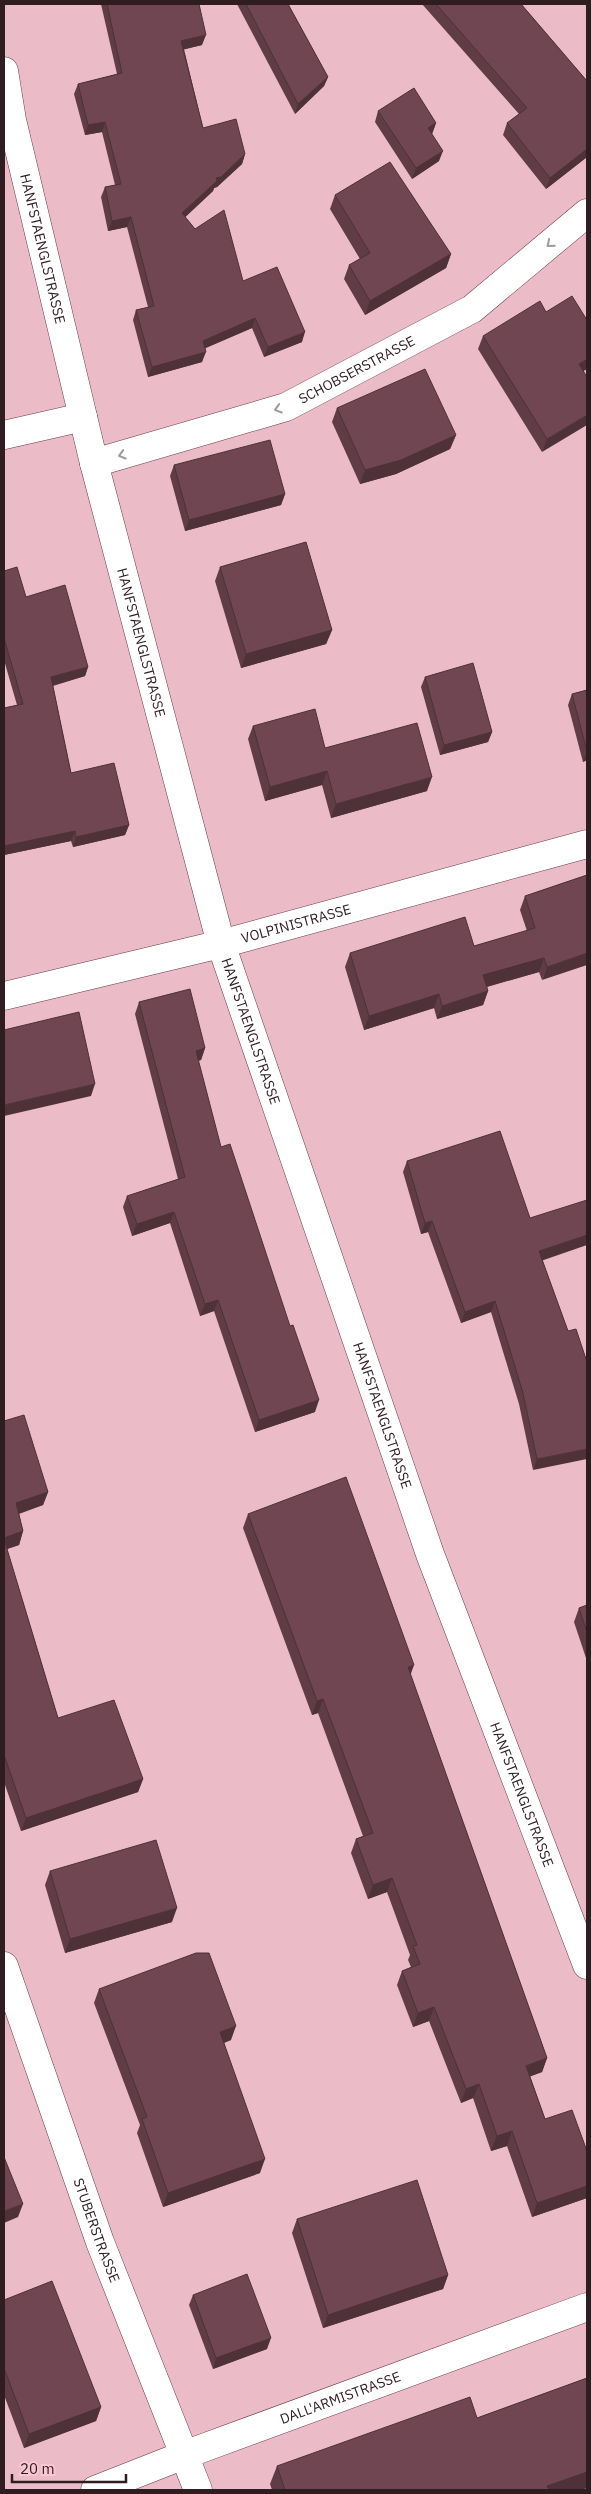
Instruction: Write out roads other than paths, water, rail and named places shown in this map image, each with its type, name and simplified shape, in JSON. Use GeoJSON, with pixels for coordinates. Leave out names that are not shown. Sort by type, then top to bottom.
{"type":"FeatureCollection","features":[{"type":"Feature","properties":{"kind":"street","name":"HANFSTAENGLSTRASSE"},"geometry":{"type":"LineString","coordinates":[[4,71],[12,120],[94,463],[221,944],[430,1554],[587,1965]]}},
{"type":"Feature","properties":{"kind":"street","name":"SCHOBSERSTRASSE"},"geometry":{"type":"LineString","coordinates":[[94,463],[286,406],[472,309],[587,213]]}},
{"type":"Feature","properties":{"kind":"street"},"geometry":{"type":"LineString","coordinates":[[4,435],[83,417]]}},
{"type":"Feature","properties":{"kind":"street","name":"VOLPINISTRASSE"},"geometry":{"type":"LineString","coordinates":[[4,996],[221,944],[587,844]]}},
{"type":"Feature","properties":{"kind":"street","name":"STUBERSTRASSE"},"geometry":{"type":"LineString","coordinates":[[4,1966],[100,2242],[198,2490]]}},
{"type":"Feature","properties":{"kind":"street","name":"DALL'ARMISTRASSE"},"geometry":{"type":"LineString","coordinates":[[95,2490],[184,2455],[587,2307]]}}]}
